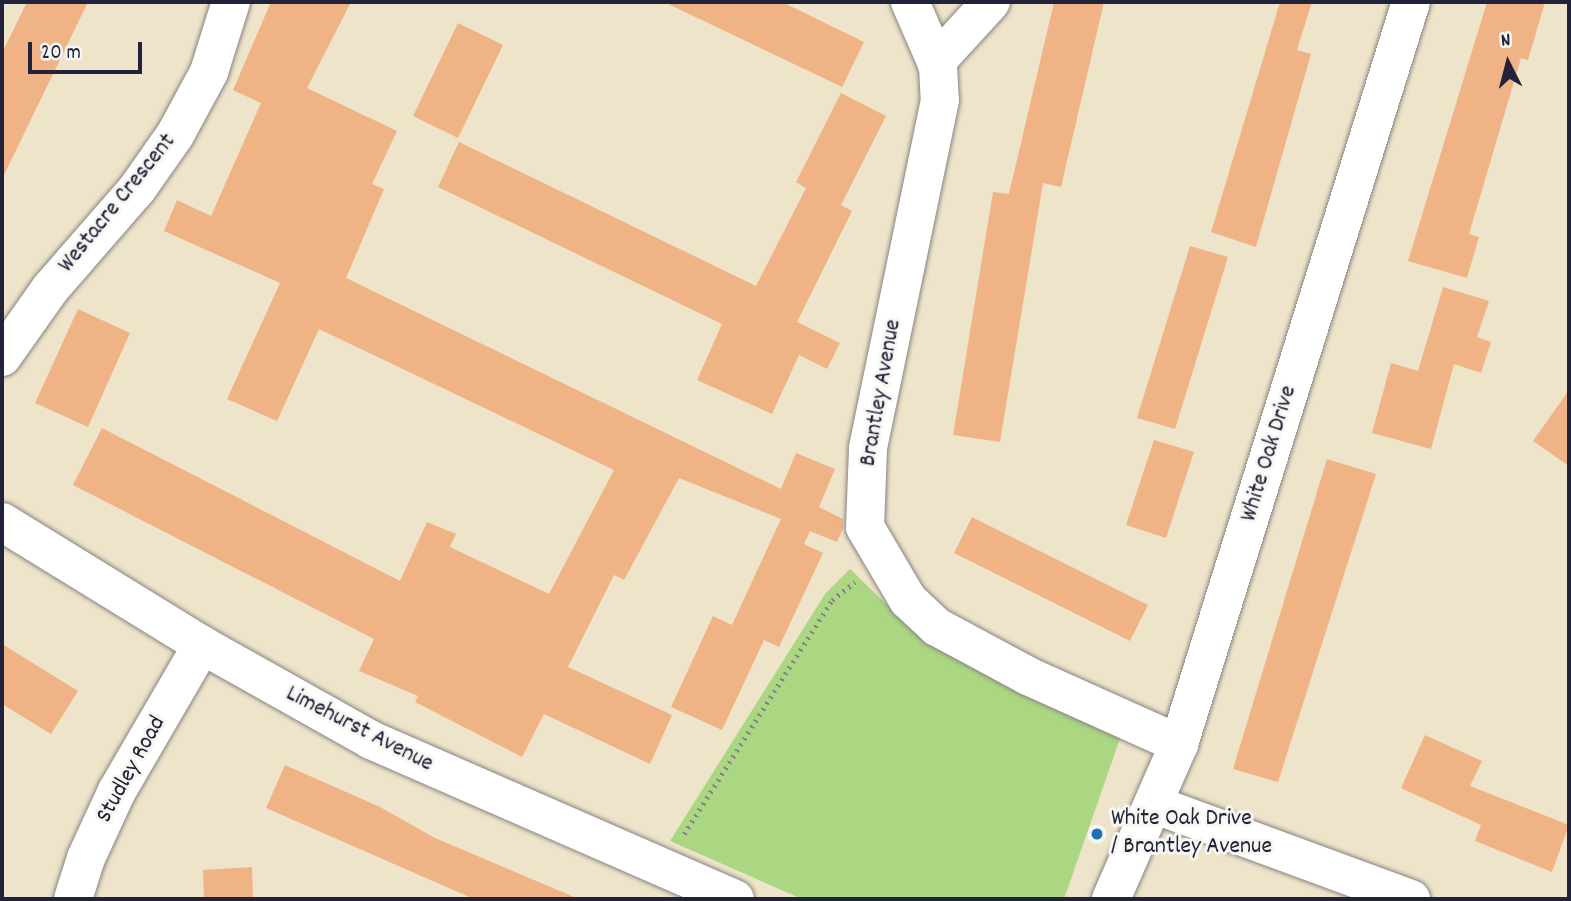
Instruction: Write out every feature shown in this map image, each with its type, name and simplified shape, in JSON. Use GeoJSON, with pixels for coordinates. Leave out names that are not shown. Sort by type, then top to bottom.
{"type":"FeatureCollection","features":[{"type":"Feature","properties":{"kind":"street","name":"Westacre Crescent"},"geometry":{"type":"LineString","coordinates":[[2,357],[50,289],[137,189],[175,135],[209,72],[231,2]]}},
{"type":"Feature","properties":{"kind":"street","name":"Brantley Avenue"},"geometry":{"type":"LineString","coordinates":[[910,2],[936,62],[940,100],[868,449],[865,527],[908,600],[937,627],[1028,676],[1179,744]]}},
{"type":"Feature","properties":{"kind":"street"},"geometry":{"type":"LineString","coordinates":[[936,62],[991,2]]}},
{"type":"Feature","properties":{"kind":"street","name":"White Oak Drive"},"geometry":{"type":"LineString","coordinates":[[1111,899],[1179,744],[1411,2]]}},
{"type":"Feature","properties":{"kind":"street","name":"Limehurst Avenue"},"geometry":{"type":"LineString","coordinates":[[2,522],[202,645],[371,740],[733,899]]}},
{"type":"Feature","properties":{"kind":"street","name":"Studley Road"},"geometry":{"type":"LineString","coordinates":[[73,899],[86,858],[117,791],[202,645]]}},
{"type":"Feature","properties":{"kind":"street"},"geometry":{"type":"LineString","coordinates":[[1153,804],[1411,899]]}},
{"type":"Feature","properties":{"kind":"path"},"geometry":{"type":"LineString","coordinates":[[663,867],[832,600],[883,561]]}},
{"type":"Feature","properties":{"kind":"green space"},"geometry":{"type":"Polygon","coordinates":[[[850,569],[912,629],[1123,730],[1064,899],[802,899],[670,841],[825,594],[850,569]]]}},
{"type":"Feature","properties":{"kind":"building"},"geometry":{"type":"Polygon","coordinates":[[[27,2],[88,2],[2,179],[2,53],[27,2]]]}},
{"type":"Feature","properties":{"kind":"building"},"geometry":{"type":"Polygon","coordinates":[[[271,2],[351,2],[307,88],[397,131],[372,184],[384,189],[346,278],[781,489],[796,453],[835,469],[819,507],[843,519],[843,528],[837,542],[810,531],[804,544],[823,553],[779,647],[764,640],[722,730],[671,707],[713,616],[732,625],[781,519],[679,478],[624,580],[614,575],[568,667],[672,715],[650,764],[544,714],[522,757],[415,702],[418,696],[359,671],[374,639],[73,485],[102,428],[400,581],[427,522],[456,534],[450,547],[549,594],[614,470],[319,329],[277,421],[227,399],[280,283],[164,231],[177,200],[211,216],[261,103],[233,90],[271,2]]]}},
{"type":"Feature","properties":{"kind":"building"},"geometry":{"type":"Polygon","coordinates":[[[664,2],[782,2],[864,42],[842,87],[664,2]]]}},
{"type":"Feature","properties":{"kind":"building"},"geometry":{"type":"Polygon","coordinates":[[[1054,2],[1104,2],[1061,187],[1043,183],[1000,442],[953,435],[993,192],[1009,194],[1054,2]]]}},
{"type":"Feature","properties":{"kind":"building"},"geometry":{"type":"Polygon","coordinates":[[[1280,2],[1312,2],[1297,50],[1311,54],[1256,247],[1211,232],[1280,2]]]}},
{"type":"Feature","properties":{"kind":"building"},"geometry":{"type":"Polygon","coordinates":[[[1487,2],[1545,2],[1528,60],[1521,58],[1469,234],[1479,237],[1467,278],[1408,261],[1487,2]]]}},
{"type":"Feature","properties":{"kind":"building"},"geometry":{"type":"Polygon","coordinates":[[[458,23],[503,45],[458,138],[413,116],[458,23]]]}},
{"type":"Feature","properties":{"kind":"building"},"geometry":{"type":"Polygon","coordinates":[[[841,93],[886,116],[841,205],[852,211],[797,322],[840,343],[827,369],[799,355],[772,414],[697,380],[722,324],[438,187],[459,142],[756,286],[806,188],[796,182],[841,93]]]}},
{"type":"Feature","properties":{"kind":"building"},"geometry":{"type":"Polygon","coordinates":[[[1190,246],[1228,257],[1175,429],[1137,418],[1190,246]]]}},
{"type":"Feature","properties":{"kind":"building"},"geometry":{"type":"Polygon","coordinates":[[[1443,287],[1489,301],[1477,337],[1491,342],[1481,373],[1454,364],[1431,449],[1372,433],[1391,363],[1418,371],[1443,287]]]}},
{"type":"Feature","properties":{"kind":"building"},"geometry":{"type":"Polygon","coordinates":[[[78,309],[130,333],[88,427],[35,403],[78,309]]]}},
{"type":"Feature","properties":{"kind":"building"},"geometry":{"type":"Polygon","coordinates":[[[1569,390],[1569,466],[1533,441],[1569,390]]]}},
{"type":"Feature","properties":{"kind":"building"},"geometry":{"type":"Polygon","coordinates":[[[1154,440],[1194,452],[1166,538],[1126,525],[1154,440]]]}},
{"type":"Feature","properties":{"kind":"building"},"geometry":{"type":"Polygon","coordinates":[[[1327,459],[1376,474],[1278,782],[1233,769],[1327,459]]]}},
{"type":"Feature","properties":{"kind":"building"},"geometry":{"type":"Polygon","coordinates":[[[972,517],[1148,605],[1130,641],[954,553],[972,517]]]}},
{"type":"Feature","properties":{"kind":"building"},"geometry":{"type":"Polygon","coordinates":[[[2,644],[78,691],[51,734],[2,704],[2,644]]]}},
{"type":"Feature","properties":{"kind":"building"},"geometry":{"type":"Polygon","coordinates":[[[1425,735],[1482,761],[1470,786],[1569,825],[1552,872],[1475,841],[1481,825],[1401,788],[1425,735]]]}},
{"type":"Feature","properties":{"kind":"building"},"geometry":{"type":"Polygon","coordinates":[[[285,765],[380,807],[435,838],[579,899],[474,899],[266,808],[285,765]]]}},
{"type":"Feature","properties":{"kind":"building"},"geometry":{"type":"Polygon","coordinates":[[[252,867],[253,899],[204,899],[203,870],[252,867]]]}},
{"type":"Feature","properties":{"kind":"place","name":"White Oak Drive / Brantley Avenue"},"geometry":{"type":"Point","coordinates":[1097,834]}}]}
